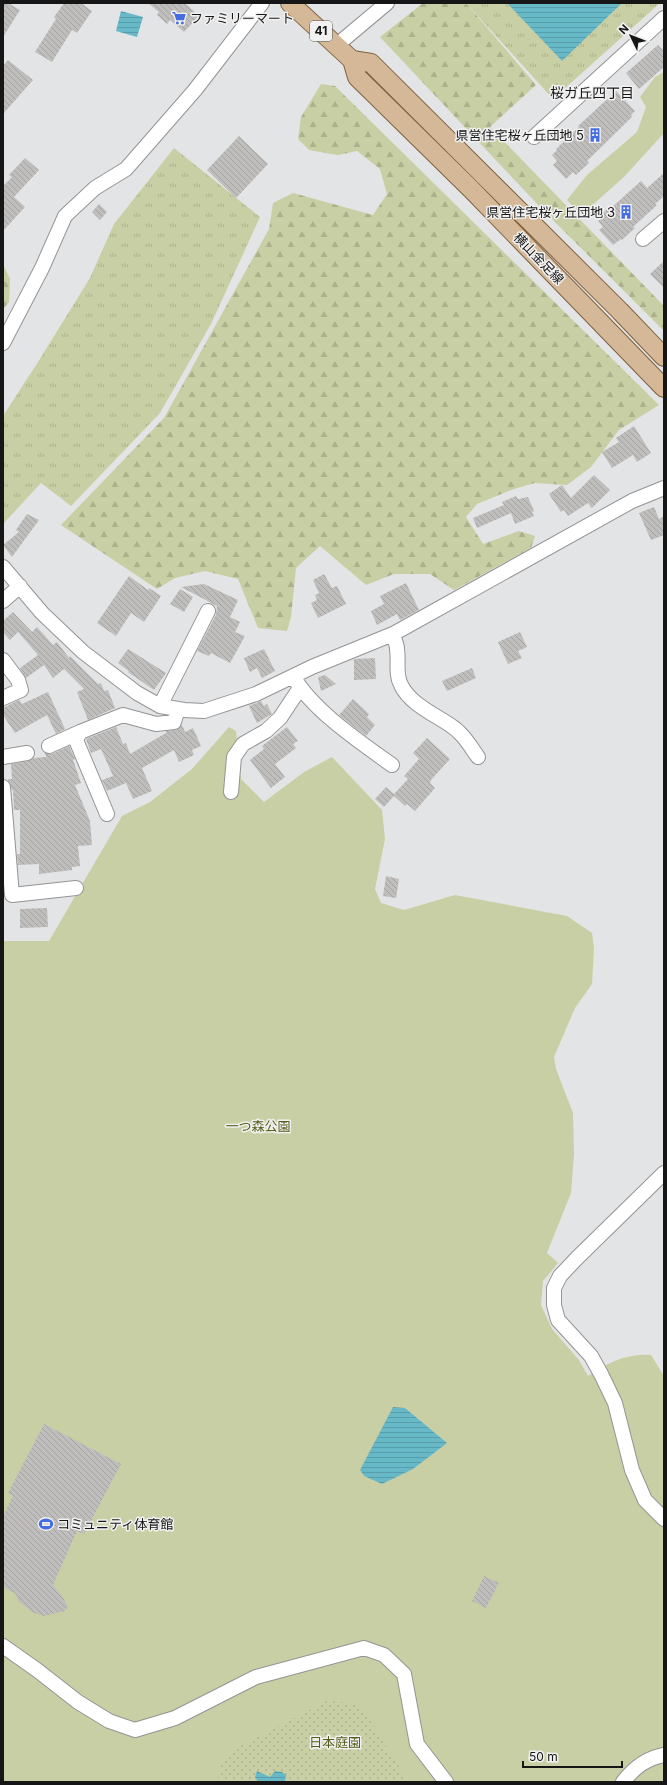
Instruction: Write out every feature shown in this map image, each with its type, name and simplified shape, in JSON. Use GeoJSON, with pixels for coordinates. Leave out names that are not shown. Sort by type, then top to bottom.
{"type":"FeatureCollection","features":[{"type":"Feature","properties":{"kind":"main road","name":"横山金足線"},"geometry":{"type":"LineString","coordinates":[[290,3],[352,60],[357,77],[471,189],[664,388]]}},
{"type":"Feature","properties":{"kind":"main road","name":"横山金足線"},"geometry":{"type":"LineString","coordinates":[[352,60],[370,63],[620,311],[664,357]]}},
{"type":"Feature","properties":{"kind":"street"},"geometry":{"type":"LineString","coordinates":[[3,343],[42,268],[65,216],[95,188],[126,169],[195,90],[262,3]]}},
{"type":"Feature","properties":{"kind":"street"},"geometry":{"type":"LineString","coordinates":[[337,45],[387,3]]}},
{"type":"Feature","properties":{"kind":"street"},"geometry":{"type":"LineString","coordinates":[[534,137],[664,18]]}},
{"type":"Feature","properties":{"kind":"street"},"geometry":{"type":"LineString","coordinates":[[644,239],[664,221]]}},
{"type":"Feature","properties":{"kind":"street"},"geometry":{"type":"LineString","coordinates":[[3,567],[42,613],[83,652],[137,693],[160,706],[204,711],[297,682],[393,634],[619,508],[664,488]]}},
{"type":"Feature","properties":{"kind":"street"},"geometry":{"type":"LineString","coordinates":[[3,601],[20,586]]}},
{"type":"Feature","properties":{"kind":"street"},"geometry":{"type":"LineString","coordinates":[[160,706],[208,611]]}},
{"type":"Feature","properties":{"kind":"street"},"geometry":{"type":"LineString","coordinates":[[393,634],[397,649],[398,673],[401,685],[411,698],[463,735],[478,757]]}},
{"type":"Feature","properties":{"kind":"street"},"geometry":{"type":"LineString","coordinates":[[3,660],[18,680],[20,690],[3,698]]}},
{"type":"Feature","properties":{"kind":"street"},"geometry":{"type":"LineString","coordinates":[[297,682],[345,731],[392,765]]}},
{"type":"Feature","properties":{"kind":"street"},"geometry":{"type":"LineString","coordinates":[[231,792],[234,757],[243,744],[266,731],[280,718],[297,682]]}},
{"type":"Feature","properties":{"kind":"street"},"geometry":{"type":"LineString","coordinates":[[49,746],[123,715],[156,724],[174,722],[178,709]]}},
{"type":"Feature","properties":{"kind":"street"},"geometry":{"type":"LineString","coordinates":[[80,732],[76,740],[107,814]]}},
{"type":"Feature","properties":{"kind":"street"},"geometry":{"type":"LineString","coordinates":[[3,756],[27,753]]}},
{"type":"Feature","properties":{"kind":"street"},"geometry":{"type":"LineString","coordinates":[[3,787],[12,895],[76,888]]}},
{"type":"Feature","properties":{"kind":"street"},"geometry":{"type":"LineString","coordinates":[[664,1174],[577,1258],[560,1276],[554,1288],[554,1305],[558,1320],[591,1356],[601,1374],[615,1403],[632,1470],[645,1500],[664,1519]]}},
{"type":"Feature","properties":{"kind":"street"},"geometry":{"type":"LineString","coordinates":[[3,1646],[78,1702],[108,1721],[135,1730],[175,1718],[256,1677],[364,1648],[384,1655],[404,1674],[417,1744],[446,1782]]}},
{"type":"Feature","properties":{"kind":"street"},"geometry":{"type":"LineString","coordinates":[[624,1782],[632,1771],[644,1762],[664,1755]]}},
{"type":"Feature","properties":{"kind":"green space"},"geometry":{"type":"Polygon","coordinates":[[[423,3],[466,3],[536,85],[490,127],[664,306],[664,331],[540,207],[380,37],[423,3]]]}},
{"type":"Feature","properties":{"kind":"green space"},"geometry":{"type":"Polygon","coordinates":[[[466,3],[660,3],[553,99],[466,3]]]}},
{"type":"Feature","properties":{"kind":"green space"},"geometry":{"type":"Polygon","coordinates":[[[664,72],[664,133],[624,177],[581,215],[567,200],[587,175],[637,132],[646,107],[640,97],[655,77],[664,72]]]}},
{"type":"Feature","properties":{"kind":"green space"},"geometry":{"type":"Polygon","coordinates":[[[321,84],[335,86],[659,405],[619,430],[591,467],[567,485],[535,483],[514,489],[477,504],[466,517],[483,544],[519,531],[535,536],[531,548],[454,590],[430,574],[394,574],[366,585],[320,546],[296,568],[291,617],[287,631],[258,628],[238,579],[205,571],[175,578],[157,589],[61,525],[164,418],[269,229],[273,203],[293,193],[373,215],[387,194],[380,169],[357,151],[338,155],[309,150],[298,139],[301,117],[321,84]]]}},
{"type":"Feature","properties":{"kind":"green space"},"geometry":{"type":"Polygon","coordinates":[[[174,148],[260,217],[211,324],[160,413],[71,506],[41,483],[3,524],[3,416],[90,278],[114,224],[174,148]]]}},
{"type":"Feature","properties":{"kind":"green space"},"geometry":{"type":"Polygon","coordinates":[[[3,264],[10,279],[9,302],[3,309],[3,264]]]}},
{"type":"Feature","properties":{"kind":"green space","name":"一つ森公園"},"geometry":{"type":"Polygon","coordinates":[[[229,727],[236,731],[241,779],[264,802],[304,772],[332,757],[382,810],[385,839],[375,889],[381,903],[404,910],[455,895],[567,916],[592,933],[594,948],[592,984],[575,1008],[554,1057],[556,1069],[573,1113],[574,1154],[571,1193],[547,1253],[558,1263],[543,1281],[541,1305],[552,1329],[579,1360],[588,1376],[625,1357],[651,1355],[664,1376],[664,1782],[3,1782],[3,941],[49,941],[122,816],[150,802],[192,769],[229,727]]]}},
{"type":"Feature","properties":{"kind":"green space","name":"日本庭園"},"geometry":{"type":"Polygon","coordinates":[[[327,1701],[353,1703],[370,1720],[408,1782],[218,1782],[219,1767],[233,1750],[327,1701]]]}},
{"type":"Feature","properties":{"kind":"water"},"geometry":{"type":"Polygon","coordinates":[[[507,3],[622,3],[562,61],[507,3]]]}},
{"type":"Feature","properties":{"kind":"water"},"geometry":{"type":"Polygon","coordinates":[[[121,11],[143,17],[137,37],[116,31],[121,11]]]}},
{"type":"Feature","properties":{"kind":"water"},"geometry":{"type":"Polygon","coordinates":[[[393,1407],[405,1408],[447,1443],[413,1469],[382,1484],[364,1476],[360,1470],[393,1407]]]}},
{"type":"Feature","properties":{"kind":"water"},"geometry":{"type":"Polygon","coordinates":[[[257,1771],[270,1777],[275,1771],[282,1772],[286,1775],[285,1781],[287,1782],[258,1782],[255,1777],[257,1771]]]}},
{"type":"Feature","properties":{"kind":"building"},"geometry":{"type":"Polygon","coordinates":[[[3,3],[8,3],[20,10],[3,37],[3,3]]]}},
{"type":"Feature","properties":{"kind":"building"},"geometry":{"type":"Polygon","coordinates":[[[64,3],[81,3],[92,11],[77,33],[72,30],[52,62],[35,52],[56,19],[54,17],[64,3]]]}},
{"type":"Feature","properties":{"kind":"building","name":"ファミリーマート"},"geometry":{"type":"Polygon","coordinates":[[[148,3],[185,3],[199,16],[184,32],[170,20],[167,24],[157,15],[159,12],[148,3]]]}},
{"type":"Feature","properties":{"kind":"building"},"geometry":{"type":"Polygon","coordinates":[[[658,45],[664,51],[664,67],[639,89],[626,73],[658,45]]]}},
{"type":"Feature","properties":{"kind":"building"},"geometry":{"type":"Polygon","coordinates":[[[8,60],[33,80],[3,114],[3,66],[8,60]]]}},
{"type":"Feature","properties":{"kind":"building","name":"県営住宅桜ヶ丘団地 5"},"geometry":{"type":"Polygon","coordinates":[[[616,91],[635,111],[631,115],[632,117],[587,161],[589,163],[576,175],[573,172],[566,179],[553,165],[557,161],[552,155],[557,150],[556,149],[579,127],[578,126],[616,91]]]}},
{"type":"Feature","properties":{"kind":"building"},"geometry":{"type":"Polygon","coordinates":[[[239,136],[268,164],[236,198],[207,170],[239,136]]]}},
{"type":"Feature","properties":{"kind":"building"},"geometry":{"type":"Polygon","coordinates":[[[25,158],[39,170],[14,197],[25,207],[3,231],[3,186],[12,177],[9,175],[25,158]]]}},
{"type":"Feature","properties":{"kind":"building","name":"県営住宅桜ヶ丘団地 3"},"geometry":{"type":"Polygon","coordinates":[[[664,173],[664,196],[655,204],[657,205],[633,227],[635,228],[622,240],[621,239],[613,245],[599,230],[603,227],[598,221],[604,216],[602,214],[610,206],[611,208],[641,181],[647,188],[664,173]]]}},
{"type":"Feature","properties":{"kind":"building"},"geometry":{"type":"Polygon","coordinates":[[[99,204],[107,212],[100,220],[92,212],[99,204]]]}},
{"type":"Feature","properties":{"kind":"building"},"geometry":{"type":"Polygon","coordinates":[[[664,261],[664,288],[650,274],[664,261]]]}},
{"type":"Feature","properties":{"kind":"building"},"geometry":{"type":"Polygon","coordinates":[[[634,426],[651,453],[637,462],[633,455],[612,468],[602,452],[619,442],[616,438],[634,426]]]}},
{"type":"Feature","properties":{"kind":"building"},"geometry":{"type":"Polygon","coordinates":[[[594,475],[610,490],[592,508],[588,503],[568,516],[564,510],[561,512],[549,494],[562,485],[571,498],[594,475]]]}},
{"type":"Feature","properties":{"kind":"building"},"geometry":{"type":"Polygon","coordinates":[[[516,496],[518,499],[528,497],[534,511],[532,512],[534,516],[515,524],[511,513],[477,528],[473,518],[504,505],[502,502],[516,496]]]}},
{"type":"Feature","properties":{"kind":"building"},"geometry":{"type":"Polygon","coordinates":[[[654,507],[659,519],[664,516],[664,535],[651,540],[639,513],[654,507]]]}},
{"type":"Feature","properties":{"kind":"building"},"geometry":{"type":"Polygon","coordinates":[[[27,514],[39,520],[12,557],[3,545],[19,532],[16,530],[27,514]]]}},
{"type":"Feature","properties":{"kind":"building"},"geometry":{"type":"Polygon","coordinates":[[[324,574],[332,588],[337,586],[346,604],[318,618],[311,603],[317,600],[315,595],[319,593],[313,580],[324,574]]]}},
{"type":"Feature","properties":{"kind":"building"},"geometry":{"type":"Polygon","coordinates":[[[129,576],[148,590],[149,588],[161,596],[144,622],[131,613],[116,636],[97,623],[129,576]]]}},
{"type":"Feature","properties":{"kind":"building"},"geometry":{"type":"Polygon","coordinates":[[[406,583],[419,610],[400,620],[397,614],[377,625],[371,611],[384,604],[380,596],[406,583]]]}},
{"type":"Feature","properties":{"kind":"building"},"geometry":{"type":"Polygon","coordinates":[[[204,584],[238,600],[230,617],[240,622],[235,632],[245,636],[230,663],[211,653],[209,656],[197,651],[216,615],[217,606],[181,587],[204,584]]]}},
{"type":"Feature","properties":{"kind":"building"},"geometry":{"type":"Polygon","coordinates":[[[180,589],[193,597],[184,612],[170,604],[180,589]]]}},
{"type":"Feature","properties":{"kind":"building"},"geometry":{"type":"Polygon","coordinates":[[[13,612],[32,632],[37,627],[53,645],[57,642],[69,658],[70,656],[98,684],[101,683],[104,691],[108,690],[115,708],[88,720],[77,692],[84,689],[64,669],[53,678],[44,665],[26,678],[20,668],[38,655],[18,632],[10,640],[3,632],[3,621],[13,612]]]}},
{"type":"Feature","properties":{"kind":"building"},"geometry":{"type":"Polygon","coordinates":[[[520,632],[527,647],[518,651],[522,658],[508,664],[498,642],[520,632]]]}},
{"type":"Feature","properties":{"kind":"building"},"geometry":{"type":"Polygon","coordinates":[[[128,649],[166,673],[154,690],[128,672],[129,671],[118,663],[128,649]]]}},
{"type":"Feature","properties":{"kind":"building"},"geometry":{"type":"Polygon","coordinates":[[[264,649],[275,671],[262,678],[257,668],[250,672],[244,658],[264,649]]]}},
{"type":"Feature","properties":{"kind":"building"},"geometry":{"type":"Polygon","coordinates":[[[375,658],[376,679],[354,680],[354,659],[375,658]]]}},
{"type":"Feature","properties":{"kind":"building"},"geometry":{"type":"Polygon","coordinates":[[[472,668],[476,678],[447,691],[442,681],[472,668]]]}},
{"type":"Feature","properties":{"kind":"building"},"geometry":{"type":"Polygon","coordinates":[[[325,675],[336,684],[321,691],[318,677],[325,675]]]}},
{"type":"Feature","properties":{"kind":"building"},"geometry":{"type":"Polygon","coordinates":[[[48,692],[65,729],[56,734],[47,715],[15,733],[3,715],[3,708],[19,700],[22,704],[48,692]]]}},
{"type":"Feature","properties":{"kind":"building"},"geometry":{"type":"Polygon","coordinates":[[[353,699],[369,714],[367,717],[375,725],[366,736],[339,715],[353,699]]]}},
{"type":"Feature","properties":{"kind":"building"},"geometry":{"type":"Polygon","coordinates":[[[261,701],[264,706],[267,704],[272,714],[257,723],[249,706],[261,701]]]}},
{"type":"Feature","properties":{"kind":"building"},"geometry":{"type":"Polygon","coordinates":[[[182,725],[185,732],[193,728],[201,746],[192,750],[194,755],[179,762],[174,750],[142,768],[152,791],[133,799],[126,783],[107,791],[102,780],[113,776],[101,749],[91,753],[86,739],[116,727],[123,744],[126,743],[130,754],[166,733],[166,731],[175,730],[182,725]]]}},
{"type":"Feature","properties":{"kind":"building"},"geometry":{"type":"Polygon","coordinates":[[[287,727],[298,741],[293,744],[296,748],[275,764],[285,777],[271,788],[250,760],[264,749],[262,746],[287,727]]]}},
{"type":"Feature","properties":{"kind":"building"},"geometry":{"type":"Polygon","coordinates":[[[427,738],[450,759],[431,780],[430,783],[435,788],[415,811],[407,804],[405,806],[394,796],[384,807],[375,799],[386,787],[394,794],[408,779],[404,776],[419,759],[413,753],[427,738]]]}},
{"type":"Feature","properties":{"kind":"building"},"geometry":{"type":"Polygon","coordinates":[[[69,746],[75,759],[73,760],[81,783],[75,785],[90,821],[92,845],[78,846],[80,866],[72,867],[72,870],[39,874],[39,864],[18,865],[17,854],[20,854],[20,810],[14,810],[13,790],[8,781],[8,779],[12,779],[11,764],[28,761],[34,758],[46,757],[45,753],[52,754],[69,746]]]}},
{"type":"Feature","properties":{"kind":"building"},"geometry":{"type":"Polygon","coordinates":[[[386,876],[399,879],[396,898],[383,896],[386,876]]]}},
{"type":"Feature","properties":{"kind":"building"},"geometry":{"type":"Polygon","coordinates":[[[47,908],[48,927],[20,928],[20,909],[47,908]]]}},
{"type":"Feature","properties":{"kind":"building","name":"コミュニティ体育館"},"geometry":{"type":"Polygon","coordinates":[[[44,1424],[121,1464],[84,1534],[77,1531],[53,1585],[62,1596],[68,1607],[65,1611],[44,1616],[32,1612],[18,1601],[16,1594],[3,1587],[3,1516],[13,1496],[8,1493],[44,1424]]]}},
{"type":"Feature","properties":{"kind":"building"},"geometry":{"type":"Polygon","coordinates":[[[484,1576],[499,1583],[486,1608],[472,1601],[484,1576]]]}},
{"type":"Feature","properties":{"kind":"place","name":"ファミリーマート"},"geometry":{"type":"Point","coordinates":[179,18]}},
{"type":"Feature","properties":{"kind":"place","name":"県営住宅桜ヶ丘団地 5"},"geometry":{"type":"Point","coordinates":[595,135]}},
{"type":"Feature","properties":{"kind":"place","name":"県営住宅桜ヶ丘団地 3"},"geometry":{"type":"Point","coordinates":[626,212]}},
{"type":"Feature","properties":{"kind":"place","name":"コミュニティ体育館"},"geometry":{"type":"Point","coordinates":[46,1524]}},
{"type":"Feature","properties":{"kind":"district","name":"桜ガ丘四丁目"},"geometry":{"type":"Point","coordinates":[592,93]}}]}
